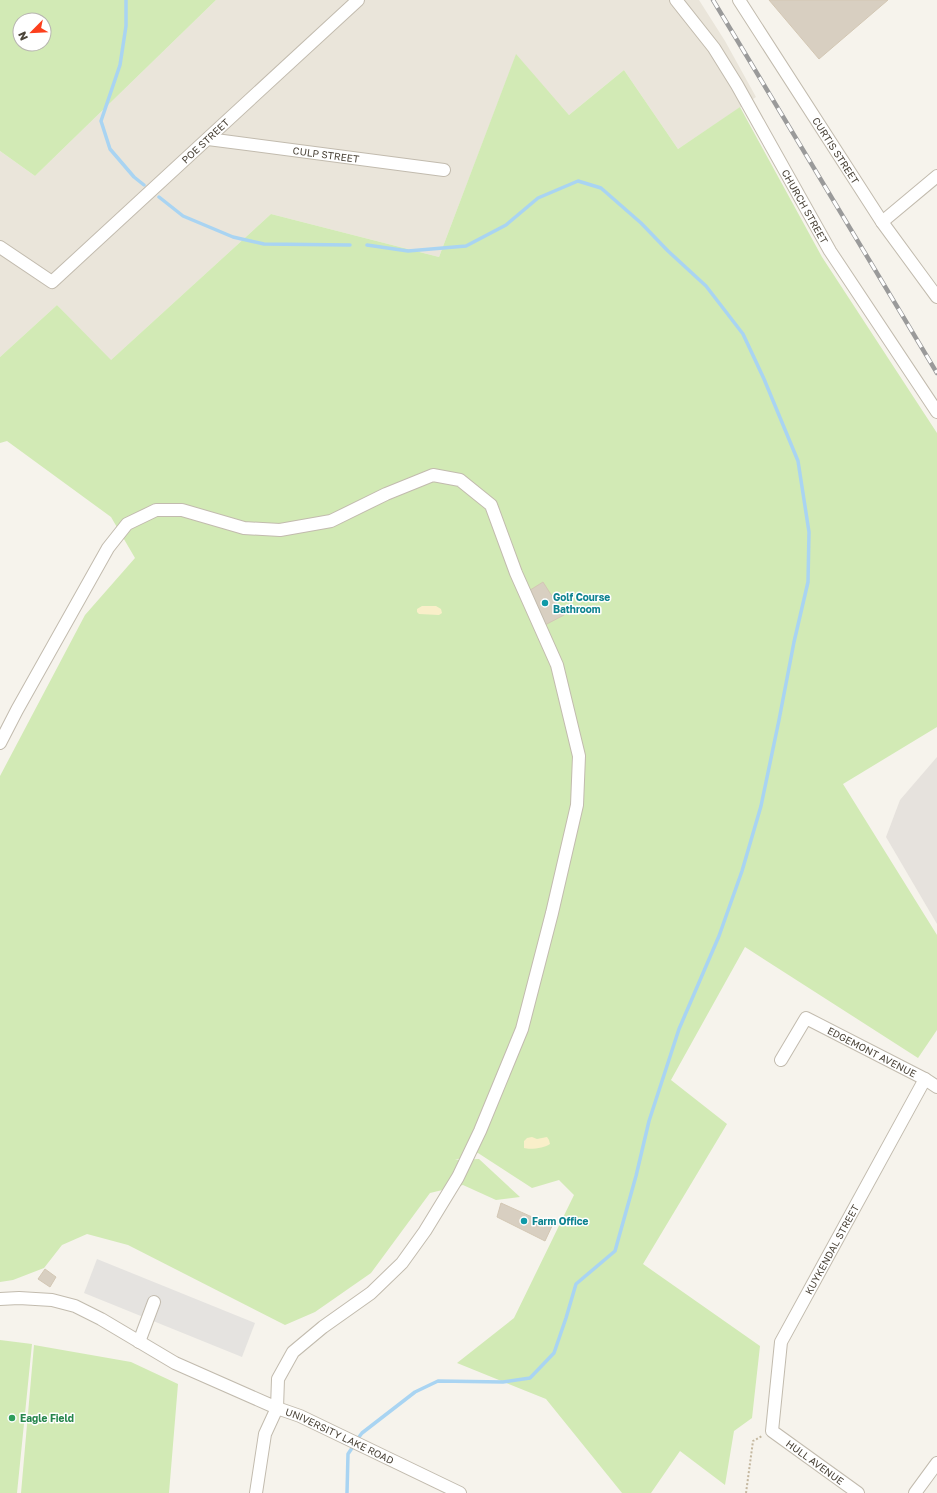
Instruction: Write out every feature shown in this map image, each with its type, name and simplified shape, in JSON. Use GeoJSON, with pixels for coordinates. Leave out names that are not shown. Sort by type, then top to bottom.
{"type":"FeatureCollection","features":[{"type":"Feature","properties":{"kind":"street","name":"POE STREET"},"geometry":{"type":"LineString","coordinates":[[0,247],[52,282],[358,0]]}},
{"type":"Feature","properties":{"kind":"street","name":"CHURCH STREET"},"geometry":{"type":"LineString","coordinates":[[676,0],[714,48],[830,251],[937,412]]}},
{"type":"Feature","properties":{"kind":"street","name":"CURTIS STREET"},"geometry":{"type":"LineString","coordinates":[[739,0],[882,222],[937,297]]}},
{"type":"Feature","properties":{"kind":"street","name":"CULP STREET"},"geometry":{"type":"LineString","coordinates":[[208,139],[444,170]]}},
{"type":"Feature","properties":{"kind":"street"},"geometry":{"type":"LineString","coordinates":[[882,222],[937,176]]}},
{"type":"Feature","properties":{"kind":"street"},"geometry":{"type":"LineString","coordinates":[[0,743],[108,548],[127,524],[156,510],[182,510],[244,528],[280,530],[331,521],[386,494],[433,475],[460,480],[491,505],[516,573],[557,665],[579,756],[577,805],[552,914],[522,1029],[480,1131],[458,1177],[425,1231],[402,1263],[371,1293],[324,1327],[293,1352],[278,1378],[277,1408],[175,1363],[101,1319],[75,1306],[45,1300],[19,1298],[0,1300]]}},
{"type":"Feature","properties":{"kind":"street","name":"EDGEMONT AVENUE"},"geometry":{"type":"LineString","coordinates":[[781,1060],[806,1018],[925,1079],[937,1087]]}},
{"type":"Feature","properties":{"kind":"street","name":"KUYKENDAL STREET"},"geometry":{"type":"LineString","coordinates":[[772,1431],[781,1342],[925,1079]]}},
{"type":"Feature","properties":{"kind":"street"},"geometry":{"type":"LineString","coordinates":[[139,1342],[154,1302]]}},
{"type":"Feature","properties":{"kind":"street","name":"UNIVERSITY LAKE ROAD"},"geometry":{"type":"LineString","coordinates":[[256,1493],[265,1434],[277,1408],[300,1416],[460,1493]]}},
{"type":"Feature","properties":{"kind":"street","name":"HULL AVENUE"},"geometry":{"type":"LineString","coordinates":[[772,1431],[858,1493]]}},
{"type":"Feature","properties":{"kind":"street"},"geometry":{"type":"LineString","coordinates":[[915,1493],[937,1462]]}},
{"type":"Feature","properties":{"kind":"path"},"geometry":{"type":"LineString","coordinates":[[746,1493],[753,1441],[772,1431]]}},
{"type":"Feature","properties":{"kind":"shaded area"},"geometry":{"type":"Polygon","coordinates":[[[216,0],[699,0],[725,41],[756,97],[678,149],[624,70],[569,115],[516,55],[439,257],[271,214],[110,361],[57,305],[0,357],[0,151],[35,176],[216,0]]]}},
{"type":"Feature","properties":{"kind":"shaded area"},"geometry":{"type":"Polygon","coordinates":[[[937,757],[937,924],[886,837],[900,800],[937,757]]]}},
{"type":"Feature","properties":{"kind":"shaded area"},"geometry":{"type":"Polygon","coordinates":[[[97,1259],[255,1323],[242,1357],[84,1293],[97,1259]]]}},
{"type":"Feature","properties":{"kind":"green space"},"geometry":{"type":"Polygon","coordinates":[[[0,0],[216,0],[35,176],[0,151],[0,0]]]}},
{"type":"Feature","properties":{"kind":"green space"},"geometry":{"type":"Polygon","coordinates":[[[516,54],[569,115],[624,70],[678,149],[740,107],[822,257],[937,433],[937,727],[843,784],[937,935],[937,1030],[918,1058],[745,947],[671,1080],[727,1124],[643,1264],[760,1346],[752,1418],[734,1431],[725,1485],[680,1451],[651,1493],[622,1493],[546,1399],[457,1363],[514,1318],[574,1195],[559,1180],[532,1188],[478,1153],[455,1160],[479,1159],[520,1197],[496,1200],[463,1185],[430,1193],[371,1273],[315,1312],[285,1325],[128,1245],[87,1234],[62,1245],[44,1268],[13,1280],[0,1282],[0,776],[85,615],[135,558],[111,517],[7,441],[0,443],[0,357],[57,305],[111,360],[271,214],[439,257],[516,54]]]}},
{"type":"Feature","properties":{"kind":"green space","name":"Eagle Field"},"geometry":{"type":"Polygon","coordinates":[[[0,1340],[32,1344],[17,1493],[0,1493],[0,1340]]]}},
{"type":"Feature","properties":{"kind":"green space"},"geometry":{"type":"Polygon","coordinates":[[[34,1345],[131,1362],[178,1384],[169,1493],[21,1493],[34,1345]]]}},
{"type":"Feature","properties":{"kind":"sand"},"geometry":{"type":"Polygon","coordinates":[[[422,606],[436,606],[441,609],[442,613],[439,615],[419,614],[417,609],[422,606]]]}},
{"type":"Feature","properties":{"kind":"sand"},"geometry":{"type":"Polygon","coordinates":[[[532,1137],[537,1139],[547,1137],[550,1144],[545,1147],[530,1149],[524,1148],[524,1141],[527,1138],[532,1137]]]}},
{"type":"Feature","properties":{"kind":"building"},"geometry":{"type":"Polygon","coordinates":[[[769,0],[888,0],[819,59],[769,0]]]}},
{"type":"Feature","properties":{"kind":"building","name":"Golf Course Bathroom"},"geometry":{"type":"Polygon","coordinates":[[[543,582],[564,615],[545,625],[527,592],[543,582]]]}},
{"type":"Feature","properties":{"kind":"building","name":"Farm Office"},"geometry":{"type":"Polygon","coordinates":[[[501,1203],[552,1226],[545,1241],[497,1217],[501,1203]]]}},
{"type":"Feature","properties":{"kind":"building"},"geometry":{"type":"Polygon","coordinates":[[[45,1269],[56,1277],[50,1287],[38,1279],[45,1269]]]}},
{"type":"Feature","properties":{"kind":"waterway"},"geometry":{"type":"LineString","coordinates":[[126,0],[126,26],[120,65],[101,121],[110,149],[134,177],[144,185]]}},
{"type":"Feature","properties":{"kind":"waterway"},"geometry":{"type":"LineString","coordinates":[[359,1437],[362,1433],[415,1392],[438,1381],[503,1382],[530,1378],[554,1353],[576,1284],[615,1251],[636,1176],[649,1121],[679,1029],[719,936],[742,871],[761,806],[794,642],[808,582],[809,532],[798,461],[764,379],[743,334],[706,286],[668,251],[641,223],[601,188],[578,181],[538,198],[506,225],[466,246],[408,251],[367,245]]}},
{"type":"Feature","properties":{"kind":"waterway"},"geometry":{"type":"LineString","coordinates":[[159,197],[183,216],[233,237],[264,244],[350,245]]}},
{"type":"Feature","properties":{"kind":"waterway"},"geometry":{"type":"LineString","coordinates":[[347,1493],[348,1454],[352,1448]]}},
{"type":"Feature","properties":{"kind":"railway"},"geometry":{"type":"LineString","coordinates":[[713,0],[937,373]]}},
{"type":"Feature","properties":{"kind":"place","name":"Golf Course Bathroom"},"geometry":{"type":"Point","coordinates":[545,603]}},
{"type":"Feature","properties":{"kind":"place","name":"Farm Office"},"geometry":{"type":"Point","coordinates":[524,1221]}},
{"type":"Feature","properties":{"kind":"place","name":"Eagle Field"},"geometry":{"type":"Point","coordinates":[12,1418]}}]}
